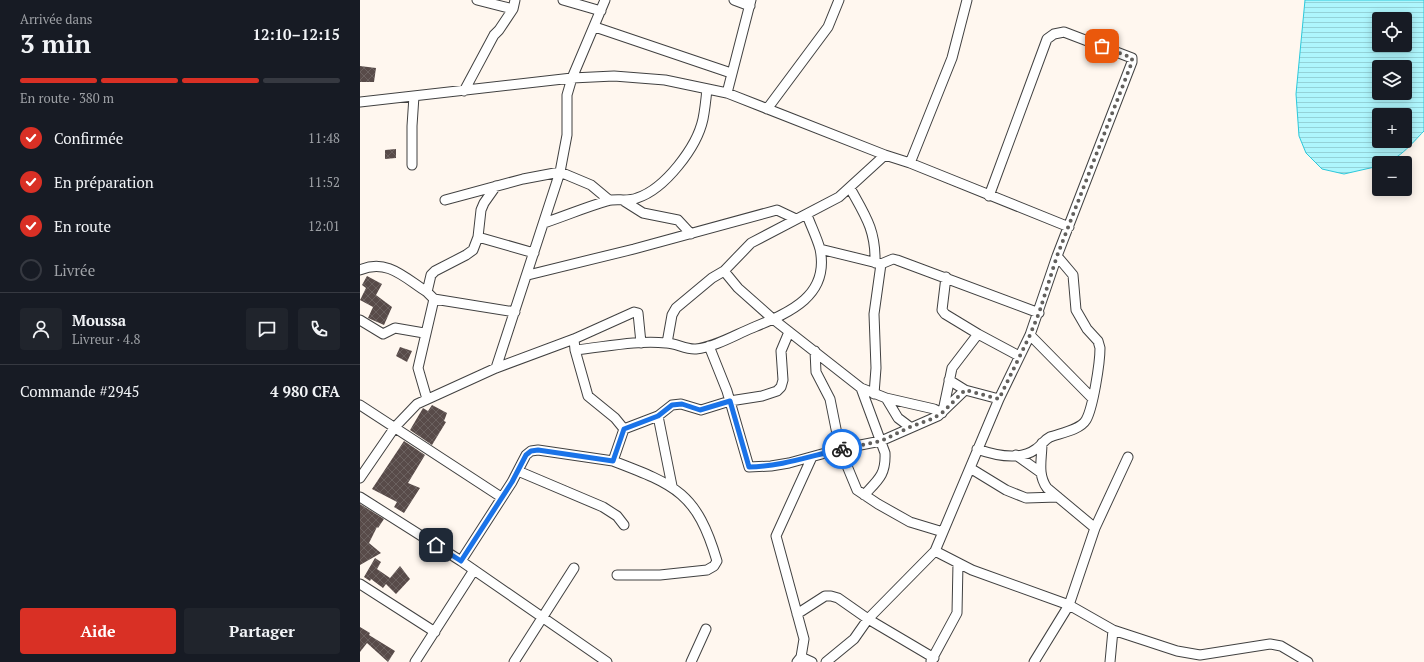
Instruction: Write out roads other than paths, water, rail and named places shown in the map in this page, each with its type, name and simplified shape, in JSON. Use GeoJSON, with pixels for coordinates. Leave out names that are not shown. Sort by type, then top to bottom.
{"type":"FeatureCollection","features":[{"type":"Feature","properties":{"kind":"street"},"geometry":{"type":"LineString","coordinates":[[477,0],[513,10]]}},
{"type":"Feature","properties":{"kind":"street"},"geometry":{"type":"LineString","coordinates":[[464,91],[494,35],[513,10],[516,0]]}},
{"type":"Feature","properties":{"kind":"street"},"geometry":{"type":"LineString","coordinates":[[563,0],[601,11]]}},
{"type":"Feature","properties":{"kind":"street"},"geometry":{"type":"LineString","coordinates":[[496,368],[528,275],[560,172],[567,135],[567,95],[572,78],[595,27],[605,0]]}},
{"type":"Feature","properties":{"kind":"street"},"geometry":{"type":"LineString","coordinates":[[727,92],[750,3],[734,0]]}},
{"type":"Feature","properties":{"kind":"street"},"geometry":{"type":"LineString","coordinates":[[767,109],[828,27],[839,0]]}},
{"type":"Feature","properties":{"kind":"street"},"geometry":{"type":"LineString","coordinates":[[910,163],[952,58],[967,0]]}},
{"type":"Feature","properties":{"kind":"street"},"geometry":{"type":"LineString","coordinates":[[595,27],[731,73]]}},
{"type":"Feature","properties":{"kind":"street"},"geometry":{"type":"LineString","coordinates":[[826,662],[854,639],[868,619],[894,595],[935,550],[977,449],[1039,313],[1057,256],[1132,62],[1132,58],[1064,32],[1054,34],[1047,39],[989,196]]}},
{"type":"Feature","properties":{"kind":"street"},"geometry":{"type":"LineString","coordinates":[[360,102],[572,78],[614,76],[665,80],[727,92],[1069,227]]}},
{"type":"Feature","properties":{"kind":"street"},"geometry":{"type":"LineString","coordinates":[[544,223],[609,200],[624,201],[636,199],[658,186],[673,172],[699,133],[703,119],[707,89]]}},
{"type":"Feature","properties":{"kind":"street"},"geometry":{"type":"LineString","coordinates":[[412,165],[414,96]]}},
{"type":"Feature","properties":{"kind":"street"},"geometry":{"type":"LineString","coordinates":[[667,343],[672,315],[676,308],[712,278],[724,271],[751,243],[796,218],[807,215],[839,197],[884,155]]}},
{"type":"Feature","properties":{"kind":"street"},"geometry":{"type":"LineString","coordinates":[[445,200],[496,186],[560,172],[591,186],[609,200]]}},
{"type":"Feature","properties":{"kind":"street"},"geometry":{"type":"LineString","coordinates":[[427,399],[418,368],[430,295],[431,275],[435,271],[473,250],[478,237],[481,210],[496,186]]}},
{"type":"Feature","properties":{"kind":"street"},"geometry":{"type":"LineString","coordinates":[[850,188],[868,220],[874,235],[878,264],[874,314],[876,368],[874,394]]}},
{"type":"Feature","properties":{"kind":"street"},"geometry":{"type":"LineString","coordinates":[[624,201],[643,213],[678,220],[690,234]]}},
{"type":"Feature","properties":{"kind":"street"},"geometry":{"type":"LineString","coordinates":[[528,275],[690,234],[777,210],[796,218]]}},
{"type":"Feature","properties":{"kind":"street"},"geometry":{"type":"LineString","coordinates":[[575,350],[641,343],[667,343],[693,349],[709,346],[773,320],[798,307],[815,288],[819,277],[821,263],[820,249],[807,215]]}},
{"type":"Feature","properties":{"kind":"street"},"geometry":{"type":"LineString","coordinates":[[478,237],[534,253]]}},
{"type":"Feature","properties":{"kind":"street"},"geometry":{"type":"LineString","coordinates":[[820,249],[878,264],[893,259],[946,277],[1039,313]]}},
{"type":"Feature","properties":{"kind":"street"},"geometry":{"type":"LineString","coordinates":[[977,449],[994,455],[1016,455],[1029,452],[1048,438],[1086,421],[1092,398],[1100,348],[1098,341],[1087,329],[1076,310],[1073,275],[1057,256]]}},
{"type":"Feature","properties":{"kind":"street"},"geometry":{"type":"LineString","coordinates":[[360,270],[373,266],[387,266],[430,295],[515,312]]}},
{"type":"Feature","properties":{"kind":"street"},"geometry":{"type":"LineString","coordinates":[[724,271],[738,288],[773,320],[861,388],[886,398],[934,408],[942,412]]}},
{"type":"Feature","properties":{"kind":"street"},"geometry":{"type":"LineString","coordinates":[[946,277],[942,310],[945,314],[1019,356]]}},
{"type":"Feature","properties":{"kind":"street"},"geometry":{"type":"LineString","coordinates":[[360,478],[395,427],[408,412],[427,399],[496,368],[636,312],[641,343]]}},
{"type":"Feature","properties":{"kind":"street"},"geometry":{"type":"LineString","coordinates":[[360,320],[383,334],[395,328],[424,333]]}},
{"type":"Feature","properties":{"kind":"street"},"geometry":{"type":"LineString","coordinates":[[624,429],[658,416],[672,405],[682,404],[700,410],[730,401],[762,396],[781,387],[783,380],[780,354],[789,332]]}},
{"type":"Feature","properties":{"kind":"street"},"geometry":{"type":"LineString","coordinates":[[942,412],[952,368],[978,334]]}},
{"type":"Feature","properties":{"kind":"street"},"geometry":{"type":"LineString","coordinates":[[1030,335],[1092,398]]}},
{"type":"Feature","properties":{"kind":"street"},"geometry":{"type":"LineString","coordinates":[[574,338],[575,350],[588,396],[595,404],[615,418],[624,429]]}},
{"type":"Feature","properties":{"kind":"street"},"geometry":{"type":"LineString","coordinates":[[709,346],[730,401],[749,467],[771,466],[840,449],[881,441],[910,427],[932,419],[942,412],[965,390]]}},
{"type":"Feature","properties":{"kind":"street"},"geometry":{"type":"LineString","coordinates":[[815,351],[816,372],[823,389],[830,399],[840,449],[853,484],[864,496],[910,522],[943,532]]}},
{"type":"Feature","properties":{"kind":"street"},"geometry":{"type":"LineString","coordinates":[[949,380],[965,390],[999,399]]}},
{"type":"Feature","properties":{"kind":"street"},"geometry":{"type":"LineString","coordinates":[[861,388],[885,453],[885,470],[864,496]]}},
{"type":"Feature","properties":{"kind":"street"},"geometry":{"type":"LineString","coordinates":[[886,398],[898,418],[910,427]]}},
{"type":"Feature","properties":{"kind":"street"},"geometry":{"type":"LineString","coordinates":[[360,405],[501,497]]}},
{"type":"Feature","properties":{"kind":"street"},"geometry":{"type":"LineString","coordinates":[[658,416],[672,486]]}},
{"type":"Feature","properties":{"kind":"street"},"geometry":{"type":"LineString","coordinates":[[895,434],[898,418]]}},
{"type":"Feature","properties":{"kind":"street"},"geometry":{"type":"LineString","coordinates":[[613,461],[624,429]]}},
{"type":"Feature","properties":{"kind":"street"},"geometry":{"type":"LineString","coordinates":[[1042,443],[1040,472],[1047,488],[1095,528]]}},
{"type":"Feature","properties":{"kind":"street"},"geometry":{"type":"LineString","coordinates":[[461,561],[518,471],[526,455],[531,451],[538,450],[613,461],[672,486],[688,501],[702,520],[711,540],[717,561],[714,566],[707,570],[660,575],[617,575]]}},
{"type":"Feature","properties":{"kind":"street"},"geometry":{"type":"LineString","coordinates":[[1016,455],[1040,472]]}},
{"type":"Feature","properties":{"kind":"street"},"geometry":{"type":"LineString","coordinates":[[812,457],[776,536],[804,639],[799,660],[812,662]]}},
{"type":"Feature","properties":{"kind":"street"},"geometry":{"type":"LineString","coordinates":[[1034,662],[1069,605],[1095,528],[1128,457]]}},
{"type":"Feature","properties":{"kind":"street"},"geometry":{"type":"LineString","coordinates":[[970,468],[1006,490],[1026,498],[1058,497]]}},
{"type":"Feature","properties":{"kind":"street"},"geometry":{"type":"LineString","coordinates":[[518,471],[603,507],[617,516],[624,525]]}},
{"type":"Feature","properties":{"kind":"street"},"geometry":{"type":"LineString","coordinates":[[360,497],[461,561],[607,662]]}},
{"type":"Feature","properties":{"kind":"street"},"geometry":{"type":"LineString","coordinates":[[935,550],[958,563],[1069,605],[1113,630],[1177,652],[1200,655],[1270,644],[1281,646],[1308,662]]}},
{"type":"Feature","properties":{"kind":"street"},"geometry":{"type":"LineString","coordinates":[[797,614],[825,596],[838,598],[932,660],[957,613],[958,563]]}},
{"type":"Feature","properties":{"kind":"street"},"geometry":{"type":"LineString","coordinates":[[514,662],[574,568]]}},
{"type":"Feature","properties":{"kind":"street"},"geometry":{"type":"LineString","coordinates":[[415,662],[474,570]]}},
{"type":"Feature","properties":{"kind":"street"},"geometry":{"type":"LineString","coordinates":[[360,584],[435,632]]}},
{"type":"Feature","properties":{"kind":"street"},"geometry":{"type":"LineString","coordinates":[[691,662],[706,629]]}},
{"type":"Feature","properties":{"kind":"street"},"geometry":{"type":"LineString","coordinates":[[1110,662],[1113,630]]}},
{"type":"Feature","properties":{"kind":"water"},"geometry":{"type":"Polygon","coordinates":[[[1305,0],[1424,0],[1424,131],[1412,143],[1412,108],[1372,108],[1372,148],[1407,148],[1398,156],[1372,156],[1372,168],[1344,174],[1322,169],[1306,153],[1299,136],[1296,94],[1305,0]]]}}]}
